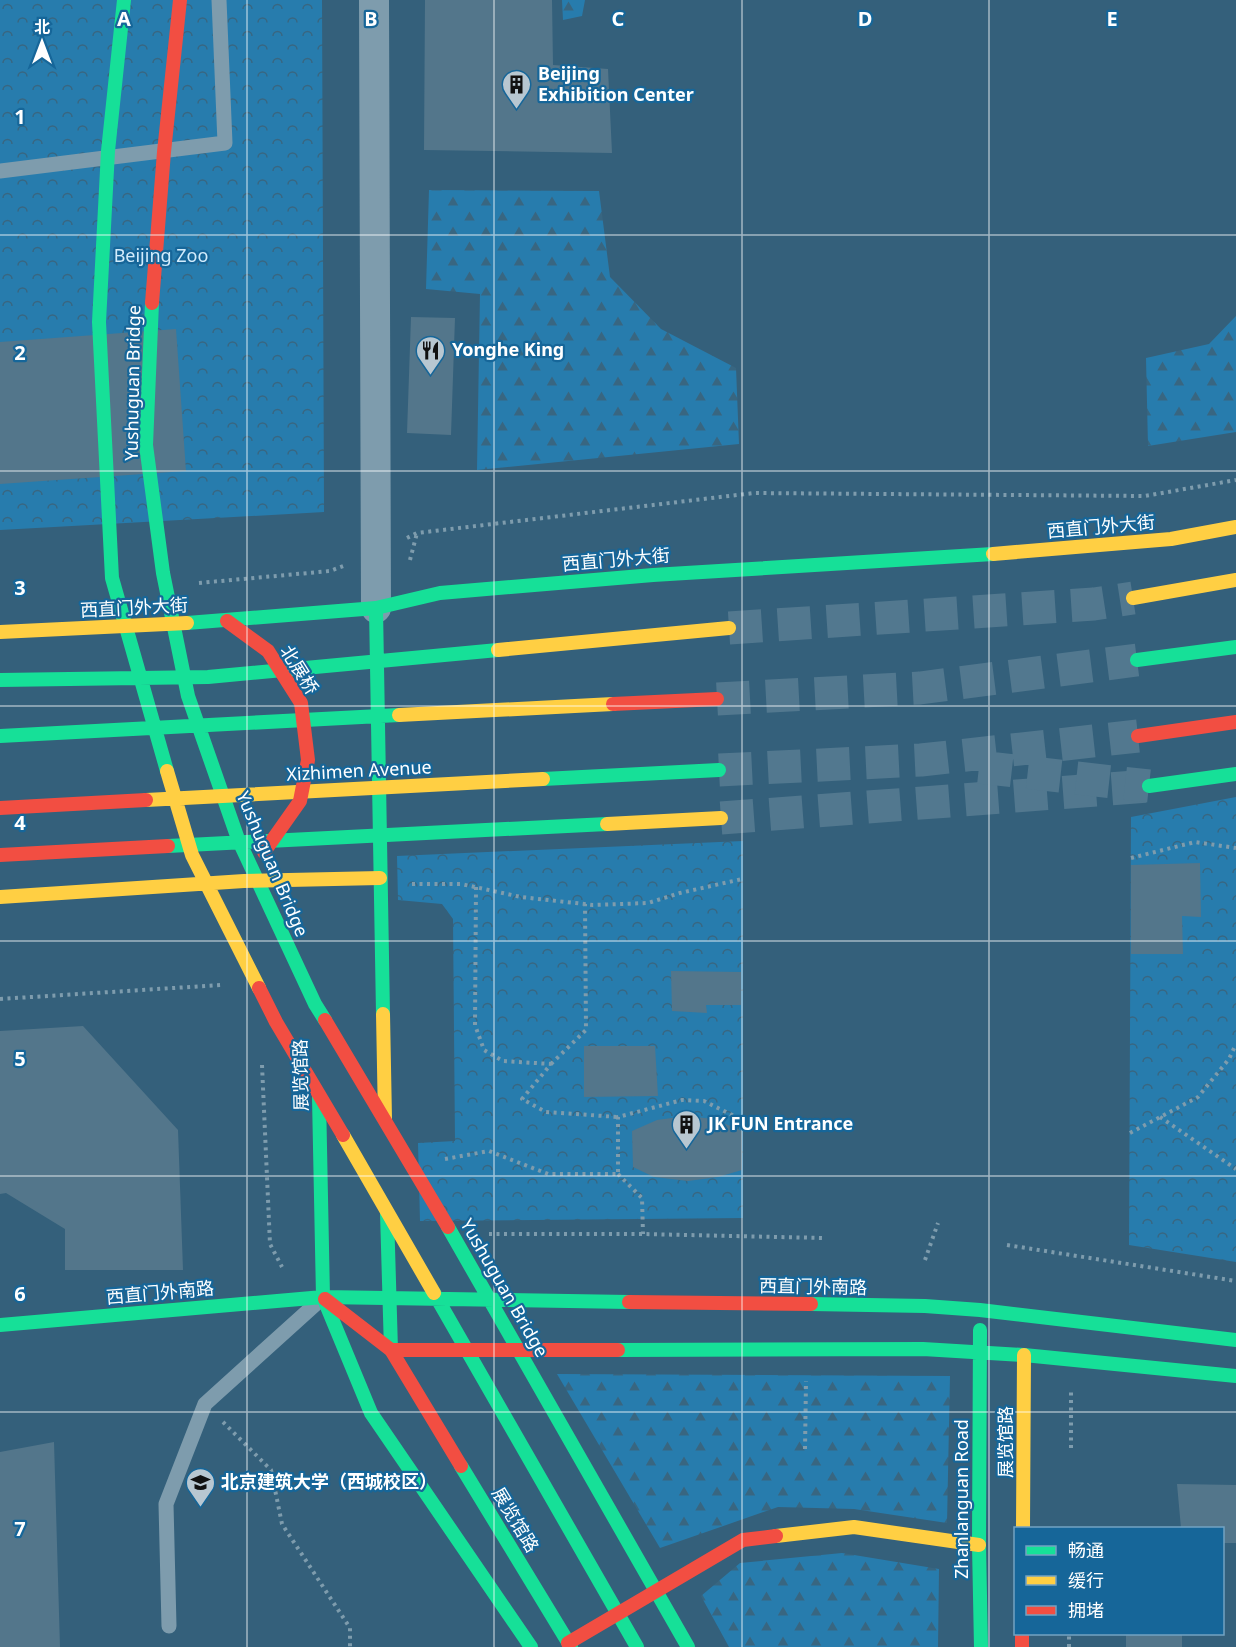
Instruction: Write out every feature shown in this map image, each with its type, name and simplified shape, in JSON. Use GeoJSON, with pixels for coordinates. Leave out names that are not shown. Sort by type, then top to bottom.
{"type":"FeatureCollection","features":[{"type":"Feature","properties":{"kind":"main road","name":"Yushuguan Bridge"},"geometry":{"type":"LineString","coordinates":[[124,0],[108,151],[99,322],[112,578],[147,706],[192,855],[276,1022],[637,1647]]}},
{"type":"Feature","properties":{"kind":"main road","name":"Yushuguan Bridge"},"geometry":{"type":"LineString","coordinates":[[180,0],[164,152],[151,320],[146,445],[163,573],[188,696],[238,839],[315,1004],[405,1153],[688,1647]]}},
{"type":"Feature","properties":{"kind":"main road","name":"西直门外大街"},"geometry":{"type":"LineString","coordinates":[[0,632],[227,621],[376,608],[440,593],[653,575],[939,558],[1113,544],[1171,539],[1236,527]]}},
{"type":"Feature","properties":{"kind":"main road"},"geometry":{"type":"LineString","coordinates":[[1132,598],[1236,580]]}},
{"type":"Feature","properties":{"kind":"main road"},"geometry":{"type":"LineString","coordinates":[[376,608],[386,1147]]}},
{"type":"Feature","properties":{"kind":"main road","name":"北展桥"},"geometry":{"type":"LineString","coordinates":[[227,621],[268,651],[301,703],[308,760],[300,801],[244,881]]}},
{"type":"Feature","properties":{"kind":"main road"},"geometry":{"type":"LineString","coordinates":[[0,681],[208,677],[729,628]]}},
{"type":"Feature","properties":{"kind":"main road"},"geometry":{"type":"LineString","coordinates":[[1137,660],[1236,647]]}},
{"type":"Feature","properties":{"kind":"main road"},"geometry":{"type":"LineString","coordinates":[[0,736],[717,699]]}},
{"type":"Feature","properties":{"kind":"main road"},"geometry":{"type":"LineString","coordinates":[[1138,736],[1236,722]]}},
{"type":"Feature","properties":{"kind":"main road","name":"Xizhimen Avenue"},"geometry":{"type":"LineString","coordinates":[[0,808],[719,770]]}},
{"type":"Feature","properties":{"kind":"main road"},"geometry":{"type":"LineString","coordinates":[[1149,786],[1236,774]]}},
{"type":"Feature","properties":{"kind":"main road"},"geometry":{"type":"LineString","coordinates":[[0,855],[721,818]]}},
{"type":"Feature","properties":{"kind":"main road"},"geometry":{"type":"LineString","coordinates":[[0,897],[244,881],[380,878]]}},
{"type":"Feature","properties":{"kind":"main road"},"geometry":{"type":"LineString","coordinates":[[244,881],[292,924]]}},
{"type":"Feature","properties":{"kind":"main road","name":"展览馆路"},"geometry":{"type":"LineString","coordinates":[[317,978],[318,1036]]}},
{"type":"Feature","properties":{"kind":"main road","name":"展览馆路"},"geometry":{"type":"LineString","coordinates":[[319,1070],[323,1298]]}},
{"type":"Feature","properties":{"kind":"main road"},"geometry":{"type":"LineString","coordinates":[[386,1182],[391,1350]]}},
{"type":"Feature","properties":{"kind":"main road"},"geometry":{"type":"LineString","coordinates":[[323,1298],[391,1350],[923,1349],[1072,1359],[1236,1376]]}},
{"type":"Feature","properties":{"kind":"main road"},"geometry":{"type":"LineString","coordinates":[[323,1298],[371,1413],[531,1647]]}},
{"type":"Feature","properties":{"kind":"main road","name":"西直门外南路"},"geometry":{"type":"LineString","coordinates":[[0,1325],[323,1298],[388,1298],[925,1306],[980,1310],[1236,1340]]}},
{"type":"Feature","properties":{"kind":"main road","name":"Zhanlanguan Road"},"geometry":{"type":"LineString","coordinates":[[980,1310],[981,1647]]}},
{"type":"Feature","properties":{"kind":"main road","name":"展览馆路"},"geometry":{"type":"LineString","coordinates":[[391,1350],[570,1645]]}},
{"type":"Feature","properties":{"kind":"main road","name":"展览馆路"},"geometry":{"type":"LineString","coordinates":[[1023,1527],[1024,1355]]}},
{"type":"Feature","properties":{"kind":"main road"},"geometry":{"type":"LineString","coordinates":[[570,1645],[743,1539],[854,1527],[979,1545]]}},
{"type":"Feature","properties":{"kind":"street"},"geometry":{"type":"LineString","coordinates":[[374,0],[376,608]]}},
{"type":"Feature","properties":{"kind":"lane"},"geometry":{"type":"LineString","coordinates":[[0,171],[225,143],[219,0]]}},
{"type":"Feature","properties":{"kind":"lane"},"geometry":{"type":"LineString","coordinates":[[169,1626],[166,1504],[205,1404],[323,1298]]}},
{"type":"Feature","properties":{"kind":"path"},"geometry":{"type":"LineString","coordinates":[[188,583],[330,571],[417,533],[754,493],[1145,496],[1236,480]]}},
{"type":"Feature","properties":{"kind":"path"},"geometry":{"type":"LineString","coordinates":[[1131,858],[1195,842],[1236,848]]}},
{"type":"Feature","properties":{"kind":"path"},"geometry":{"type":"LineString","coordinates":[[408,884],[461,884],[521,897],[585,904],[648,903],[742,879]]}},
{"type":"Feature","properties":{"kind":"path"},"geometry":{"type":"LineString","coordinates":[[476,887],[475,1025],[483,1050],[503,1061],[551,1064]]}},
{"type":"Feature","properties":{"kind":"path"},"geometry":{"type":"LineString","coordinates":[[585,904],[586,1030],[551,1064],[522,1099],[546,1113],[618,1117],[682,1100],[705,1101],[742,1120]]}},
{"type":"Feature","properties":{"kind":"path"},"geometry":{"type":"LineString","coordinates":[[0,999],[225,985]]}},
{"type":"Feature","properties":{"kind":"path"},"geometry":{"type":"LineString","coordinates":[[1130,1133],[1198,1097],[1229,1059],[1236,1044]]}},
{"type":"Feature","properties":{"kind":"path"},"geometry":{"type":"LineString","coordinates":[[618,1117],[618,1174],[642,1198],[643,1234]]}},
{"type":"Feature","properties":{"kind":"path"},"geometry":{"type":"LineString","coordinates":[[1160,1117],[1236,1170]]}},
{"type":"Feature","properties":{"kind":"path"},"geometry":{"type":"LineString","coordinates":[[435,1161],[489,1151],[548,1174],[618,1174]]}},
{"type":"Feature","properties":{"kind":"path"},"geometry":{"type":"LineString","coordinates":[[926,1260],[938,1223]]}},
{"type":"Feature","properties":{"kind":"path"},"geometry":{"type":"LineString","coordinates":[[480,1235],[643,1234],[825,1238]]}},
{"type":"Feature","properties":{"kind":"path"},"geometry":{"type":"LineString","coordinates":[[1007,1245],[1236,1281]]}},
{"type":"Feature","properties":{"kind":"path"},"geometry":{"type":"LineString","coordinates":[[806,1350],[806,1449]]}},
{"type":"Feature","properties":{"kind":"path"},"geometry":{"type":"LineString","coordinates":[[1071,1448],[1072,1359]]}},
{"type":"Feature","properties":{"kind":"path"},"geometry":{"type":"LineString","coordinates":[[205,1404],[271,1470],[282,1524],[350,1628],[350,1647]]}},
{"type":"Feature","properties":{"kind":"green space","name":"Beijing Zoo"},"geometry":{"type":"Polygon","coordinates":[[[0,0],[322,0],[324,512],[0,530],[0,0]]]}},
{"type":"Feature","properties":{"kind":"green space"},"geometry":{"type":"Polygon","coordinates":[[[562,0],[585,0],[582,16],[563,20],[562,0]]]}},
{"type":"Feature","properties":{"kind":"green space"},"geometry":{"type":"Polygon","coordinates":[[[429,190],[599,191],[610,277],[661,329],[736,368],[739,444],[477,470],[480,294],[426,289],[429,190]]]}},
{"type":"Feature","properties":{"kind":"green space"},"geometry":{"type":"Polygon","coordinates":[[[1236,316],[1236,432],[1148,446],[1146,358],[1209,344],[1236,316]]]}},
{"type":"Feature","properties":{"kind":"green space"},"geometry":{"type":"Polygon","coordinates":[[[1236,797],[1236,1262],[1129,1245],[1131,817],[1236,797]]]}},
{"type":"Feature","properties":{"kind":"green space"},"geometry":{"type":"Polygon","coordinates":[[[743,841],[743,1218],[420,1221],[418,1143],[455,1141],[453,919],[442,904],[398,900],[397,856],[743,841]]]}},
{"type":"Feature","properties":{"kind":"green space"},"geometry":{"type":"Polygon","coordinates":[[[557,1374],[950,1376],[947,1523],[854,1509],[778,1507],[660,1548],[557,1374]]]}},
{"type":"Feature","properties":{"kind":"green space"},"geometry":{"type":"Polygon","coordinates":[[[842,1553],[939,1569],[938,1647],[729,1647],[701,1596],[740,1563],[842,1553]]]}},
{"type":"Feature","properties":{"kind":"building","name":"Beijing Exhibition Center"},"geometry":{"type":"Polygon","coordinates":[[[425,0],[552,0],[553,65],[608,69],[612,153],[424,150],[425,0]]]}},
{"type":"Feature","properties":{"kind":"building","name":"Yonghe King"},"geometry":{"type":"Polygon","coordinates":[[[411,317],[455,318],[451,435],[407,433],[411,317]]]}},
{"type":"Feature","properties":{"kind":"building"},"geometry":{"type":"Polygon","coordinates":[[[176,329],[186,471],[0,484],[0,342],[176,329]]]}},
{"type":"Feature","properties":{"kind":"building"},"geometry":{"type":"Polygon","coordinates":[[[1200,863],[1201,917],[1182,916],[1183,954],[1131,954],[1131,865],[1200,863]]]}},
{"type":"Feature","properties":{"kind":"building"},"geometry":{"type":"Polygon","coordinates":[[[671,971],[741,972],[741,1005],[706,1005],[707,1013],[672,1011],[671,971]]]}},
{"type":"Feature","properties":{"kind":"building"},"geometry":{"type":"Polygon","coordinates":[[[83,1026],[178,1130],[183,1270],[65,1270],[65,1229],[6,1193],[0,1194],[0,1031],[83,1026]]]}},
{"type":"Feature","properties":{"kind":"building","name":"JK FUN Entrance"},"geometry":{"type":"Polygon","coordinates":[[[584,1046],[655,1046],[658,1096],[584,1097],[584,1046]]]}},
{"type":"Feature","properties":{"kind":"building","name":"JK FUN Entrance"},"geometry":{"type":"Polygon","coordinates":[[[686,1116],[714,1119],[742,1131],[742,1170],[718,1177],[688,1181],[654,1177],[633,1167],[632,1131],[657,1120],[686,1116]]]}},
{"type":"Feature","properties":{"kind":"building"},"geometry":{"type":"Polygon","coordinates":[[[54,1442],[60,1647],[0,1647],[0,1452],[54,1442]]]}},
{"type":"Feature","properties":{"kind":"building"},"geometry":{"type":"Polygon","coordinates":[[[1177,1484],[1236,1485],[1236,1543],[1224,1543],[1224,1527],[1181,1527],[1177,1484]]]}},
{"type":"Feature","properties":{"kind":"building"},"geometry":{"type":"Polygon","coordinates":[[[1126,1635],[1182,1635],[1182,1647],[1126,1647],[1126,1635]]]}},
{"type":"Feature","properties":{"kind":"tunnel"},"geometry":{"type":"LineString","coordinates":[[729,628],[1094,604],[1133,598]]}},
{"type":"Feature","properties":{"kind":"tunnel"},"geometry":{"type":"LineString","coordinates":[[717,699],[920,688],[1137,660]]}},
{"type":"Feature","properties":{"kind":"tunnel"},"geometry":{"type":"LineString","coordinates":[[719,770],[921,760],[1138,736]]}},
{"type":"Feature","properties":{"kind":"tunnel"},"geometry":{"type":"LineString","coordinates":[[979,767],[1149,786]]}},
{"type":"Feature","properties":{"kind":"tunnel"},"geometry":{"type":"LineString","coordinates":[[721,818],[1149,786]]}},
{"type":"Feature","properties":{"kind":"traffic: fast"},"geometry":{"type":"LineString","coordinates":[[124,0],[108,151],[99,322],[112,578],[167,771]]}},
{"type":"Feature","properties":{"kind":"traffic: fast"},"geometry":{"type":"LineString","coordinates":[[152,303],[146,445],[163,573],[188,696],[238,839],[315,1004],[325,1020]]}},
{"type":"Feature","properties":{"kind":"traffic: fast"},"geometry":{"type":"LineString","coordinates":[[187,623],[376,608],[440,593],[653,575],[993,554]]}},
{"type":"Feature","properties":{"kind":"traffic: fast"},"geometry":{"type":"LineString","coordinates":[[376,608],[383,1014]]}},
{"type":"Feature","properties":{"kind":"traffic: fast"},"geometry":{"type":"LineString","coordinates":[[1137,660],[1236,647]]}},
{"type":"Feature","properties":{"kind":"traffic: fast"},"geometry":{"type":"LineString","coordinates":[[0,680],[208,677],[498,650]]}},
{"type":"Feature","properties":{"kind":"traffic: fast"},"geometry":{"type":"LineString","coordinates":[[0,736],[399,715]]}},
{"type":"Feature","properties":{"kind":"traffic: fast"},"geometry":{"type":"LineString","coordinates":[[543,779],[719,770]]}},
{"type":"Feature","properties":{"kind":"traffic: fast"},"geometry":{"type":"LineString","coordinates":[[1149,786],[1236,774]]}},
{"type":"Feature","properties":{"kind":"traffic: fast"},"geometry":{"type":"LineString","coordinates":[[168,846],[607,824]]}},
{"type":"Feature","properties":{"kind":"traffic: fast"},"geometry":{"type":"LineString","coordinates":[[319,1097],[323,1297],[371,1413],[531,1647]]}},
{"type":"Feature","properties":{"kind":"traffic: fast"},"geometry":{"type":"LineString","coordinates":[[387,1213],[391,1350]]}},
{"type":"Feature","properties":{"kind":"traffic: fast"},"geometry":{"type":"LineString","coordinates":[[448,1227],[688,1647]]}},
{"type":"Feature","properties":{"kind":"traffic: fast"},"geometry":{"type":"LineString","coordinates":[[434,1293],[637,1647]]}},
{"type":"Feature","properties":{"kind":"traffic: fast"},"geometry":{"type":"LineString","coordinates":[[0,1325],[323,1297],[629,1302]]}},
{"type":"Feature","properties":{"kind":"traffic: fast"},"geometry":{"type":"LineString","coordinates":[[811,1304],[925,1306],[980,1310],[1236,1340]]}},
{"type":"Feature","properties":{"kind":"traffic: fast"},"geometry":{"type":"LineString","coordinates":[[980,1330],[981,1647]]}},
{"type":"Feature","properties":{"kind":"traffic: fast"},"geometry":{"type":"LineString","coordinates":[[618,1350],[923,1349],[1024,1355],[1236,1376]]}},
{"type":"Feature","properties":{"kind":"traffic: fast"},"geometry":{"type":"LineString","coordinates":[[461,1466],[571,1647]]}},
{"type":"Feature","properties":{"kind":"traffic: slow"},"geometry":{"type":"LineString","coordinates":[[993,554],[1171,539],[1236,527]]}},
{"type":"Feature","properties":{"kind":"traffic: slow"},"geometry":{"type":"LineString","coordinates":[[1133,598],[1236,580]]}},
{"type":"Feature","properties":{"kind":"traffic: slow"},"geometry":{"type":"LineString","coordinates":[[0,632],[187,623]]}},
{"type":"Feature","properties":{"kind":"traffic: slow"},"geometry":{"type":"LineString","coordinates":[[498,650],[729,628]]}},
{"type":"Feature","properties":{"kind":"traffic: slow"},"geometry":{"type":"LineString","coordinates":[[399,715],[613,704]]}},
{"type":"Feature","properties":{"kind":"traffic: slow"},"geometry":{"type":"LineString","coordinates":[[167,771],[192,855],[259,988]]}},
{"type":"Feature","properties":{"kind":"traffic: slow"},"geometry":{"type":"LineString","coordinates":[[146,800],[543,779]]}},
{"type":"Feature","properties":{"kind":"traffic: slow"},"geometry":{"type":"LineString","coordinates":[[607,824],[721,818]]}},
{"type":"Feature","properties":{"kind":"traffic: slow"},"geometry":{"type":"LineString","coordinates":[[0,897],[244,881],[380,878]]}},
{"type":"Feature","properties":{"kind":"traffic: slow"},"geometry":{"type":"LineString","coordinates":[[383,1014],[385,1119]]}},
{"type":"Feature","properties":{"kind":"traffic: slow"},"geometry":{"type":"LineString","coordinates":[[343,1135],[434,1293]]}},
{"type":"Feature","properties":{"kind":"traffic: slow"},"geometry":{"type":"LineString","coordinates":[[1023,1527],[1024,1355]]}},
{"type":"Feature","properties":{"kind":"traffic: slow"},"geometry":{"type":"LineString","coordinates":[[776,1536],[854,1527],[979,1545]]}},
{"type":"Feature","properties":{"kind":"traffic: jam"},"geometry":{"type":"LineString","coordinates":[[152,303],[164,152],[180,0]]}},
{"type":"Feature","properties":{"kind":"traffic: jam"},"geometry":{"type":"LineString","coordinates":[[227,621],[268,651],[301,703],[308,760],[300,801],[264,852]]}},
{"type":"Feature","properties":{"kind":"traffic: jam"},"geometry":{"type":"LineString","coordinates":[[613,704],[717,699]]}},
{"type":"Feature","properties":{"kind":"traffic: jam"},"geometry":{"type":"LineString","coordinates":[[1138,736],[1236,722]]}},
{"type":"Feature","properties":{"kind":"traffic: jam"},"geometry":{"type":"LineString","coordinates":[[0,808],[146,800]]}},
{"type":"Feature","properties":{"kind":"traffic: jam"},"geometry":{"type":"LineString","coordinates":[[0,855],[168,846]]}},
{"type":"Feature","properties":{"kind":"traffic: jam"},"geometry":{"type":"LineString","coordinates":[[259,988],[276,1022],[343,1135]]}},
{"type":"Feature","properties":{"kind":"traffic: jam"},"geometry":{"type":"LineString","coordinates":[[325,1020],[448,1227]]}},
{"type":"Feature","properties":{"kind":"traffic: jam"},"geometry":{"type":"LineString","coordinates":[[325,1299],[391,1350],[461,1466]]}},
{"type":"Feature","properties":{"kind":"traffic: jam"},"geometry":{"type":"LineString","coordinates":[[629,1302],[811,1304]]}},
{"type":"Feature","properties":{"kind":"traffic: jam"},"geometry":{"type":"LineString","coordinates":[[391,1350],[618,1350]]}},
{"type":"Feature","properties":{"kind":"traffic: jam"},"geometry":{"type":"LineString","coordinates":[[568,1643],[743,1540],[776,1536]]}},
{"type":"Feature","properties":{"kind":"traffic: jam"},"geometry":{"type":"LineString","coordinates":[[1022,1635],[1022,1647]]}},
{"type":"Feature","properties":{"kind":"place","name":"Beijing Exhibition Center"},"geometry":{"type":"Point","coordinates":[517,110]}},
{"type":"Feature","properties":{"kind":"place","name":"Yonghe King"},"geometry":{"type":"Point","coordinates":[431,376]}},
{"type":"Feature","properties":{"kind":"place","name":"JK FUN Entrance"},"geometry":{"type":"Point","coordinates":[687,1150]}},
{"type":"Feature","properties":{"kind":"place","name":"北京建筑大学（西城校区）"},"geometry":{"type":"Point","coordinates":[200,1508]}}]}
